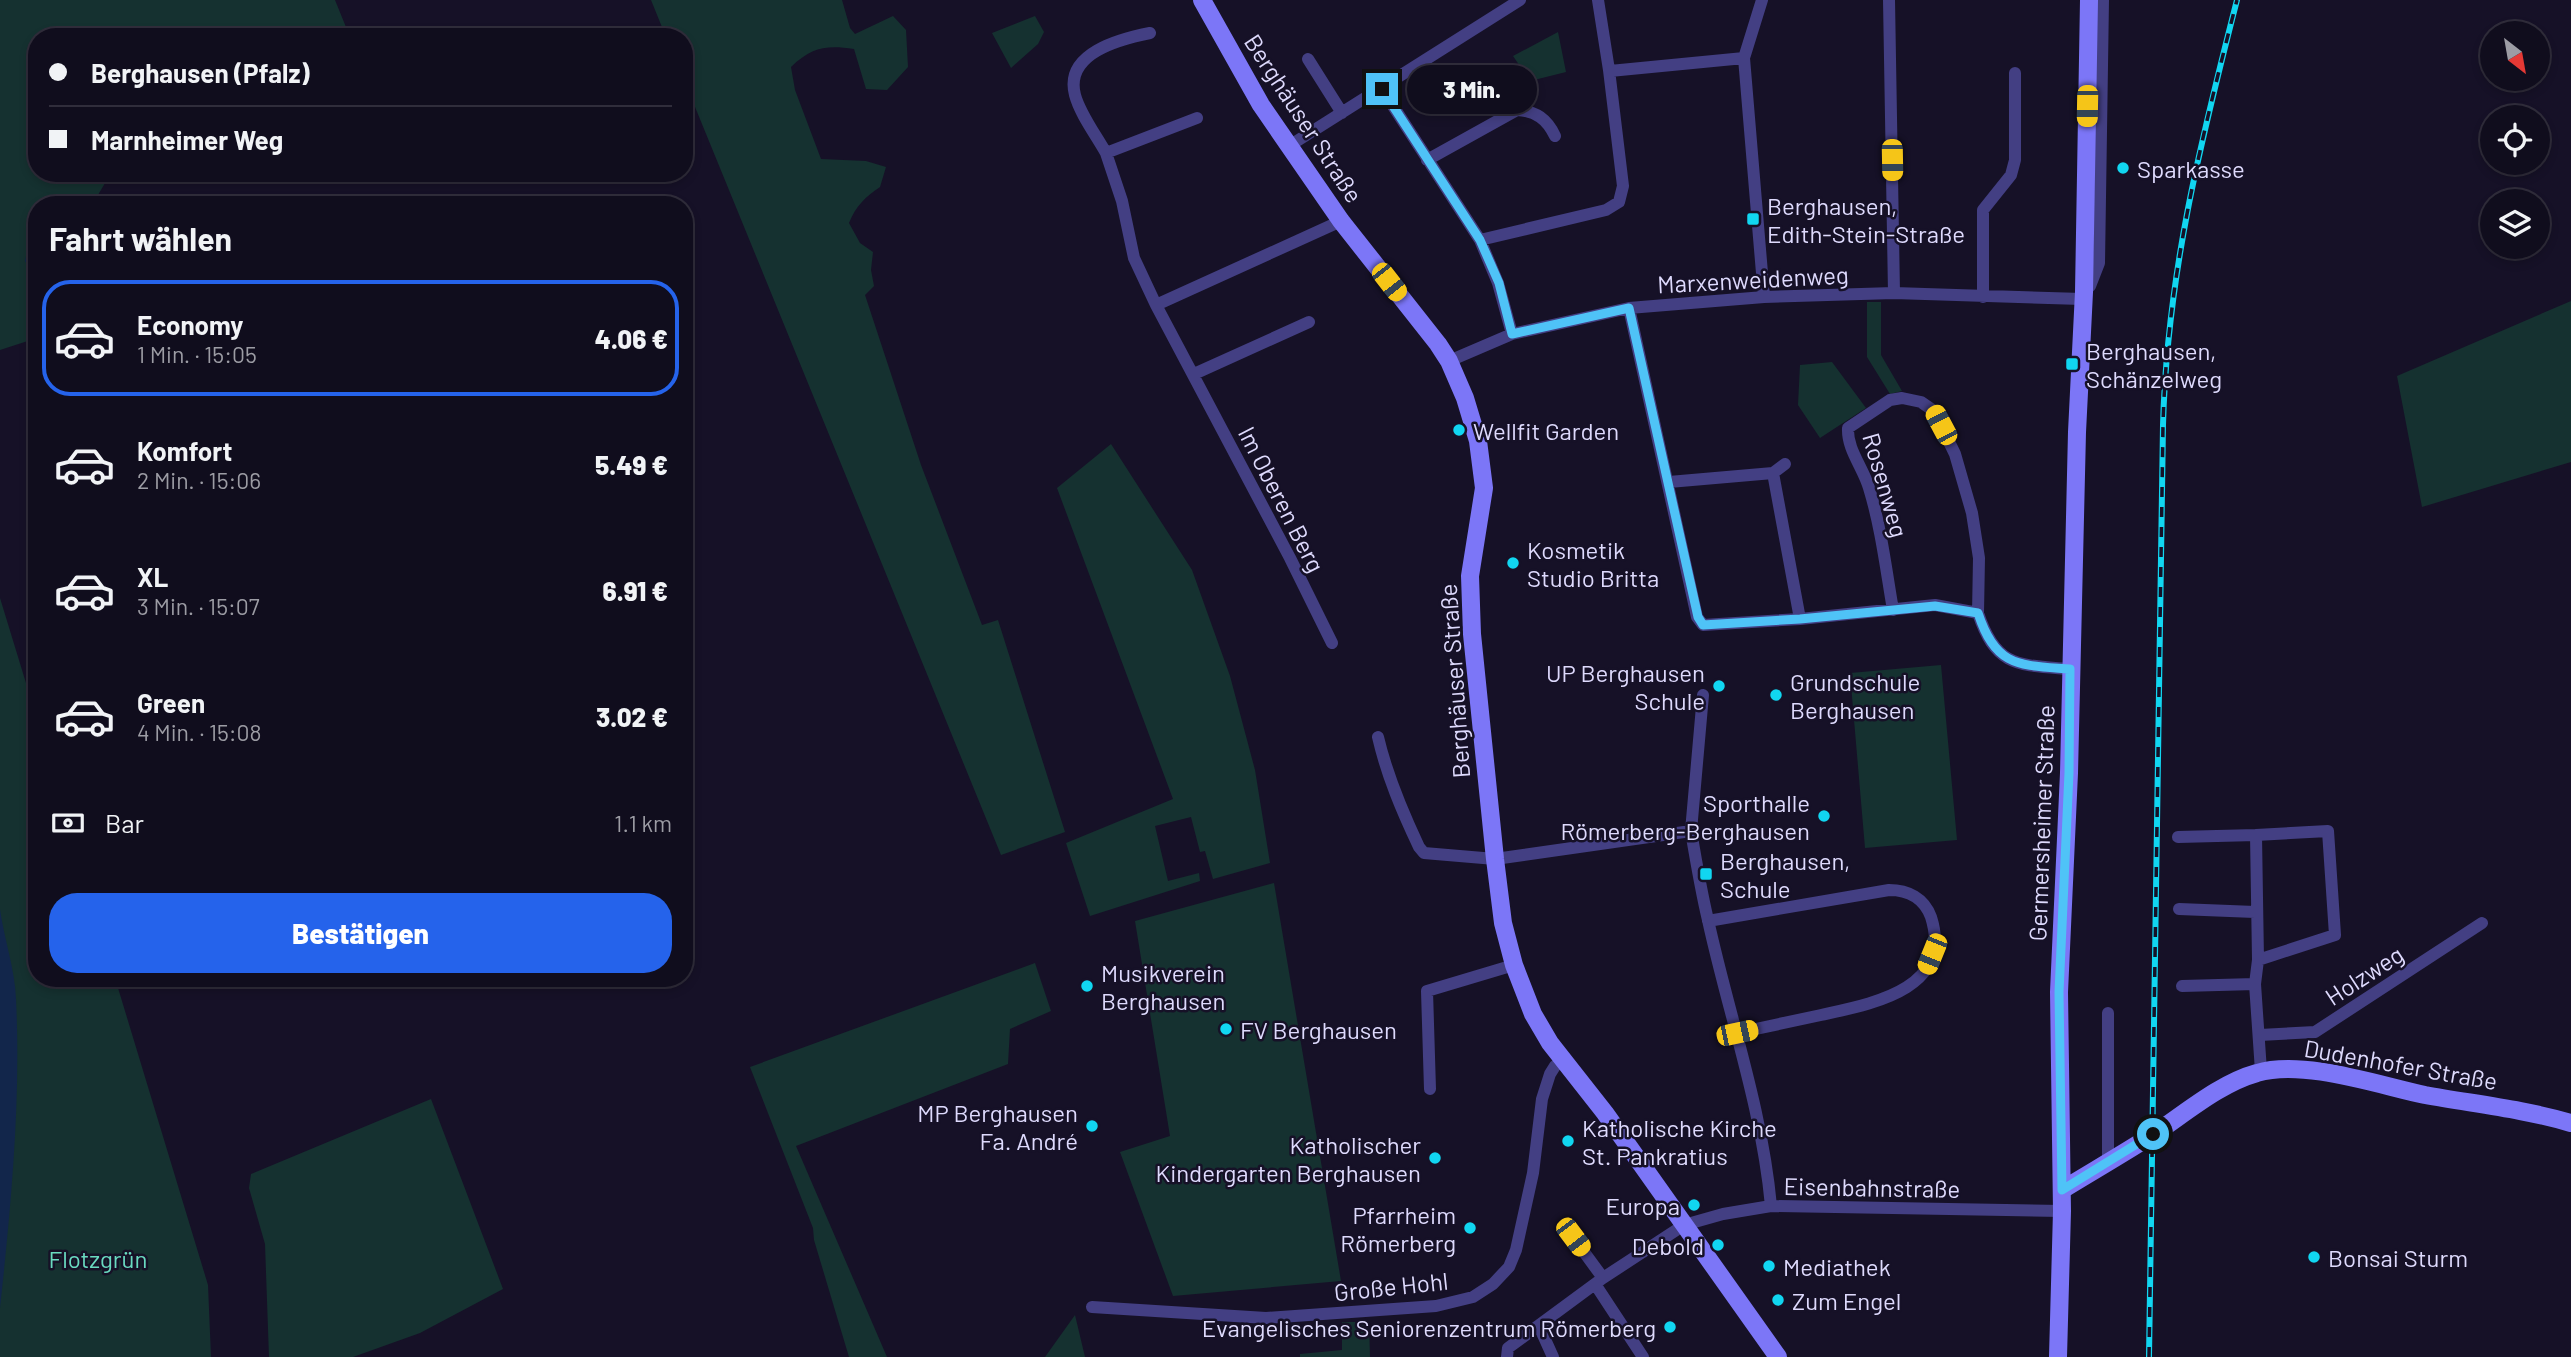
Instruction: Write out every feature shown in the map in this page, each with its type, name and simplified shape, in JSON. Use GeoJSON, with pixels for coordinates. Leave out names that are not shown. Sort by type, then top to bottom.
{"type":"FeatureCollection","features":[{"type":"Feature","properties":{"kind":"street","name":"Berghäuser Straße"},"geometry":{"type":"LineString","coordinates":[[1202,0],[1261,105],[1340,221],[1449,361],[1460,382],[1478,442],[1484,488],[1470,576],[1477,698],[1495,859],[1503,923],[1514,965],[1533,1014],[1549,1043],[1605,1113],[1778,1357]]}},
{"type":"Feature","properties":{"kind":"street"},"geometry":{"type":"LineString","coordinates":[[1289,146],[1520,0]]}},
{"type":"Feature","properties":{"kind":"street"},"geometry":{"type":"LineString","coordinates":[[1480,240],[1606,210],[1619,202],[1623,186],[1610,71],[1598,0]]}},
{"type":"Feature","properties":{"kind":"street"},"geometry":{"type":"LineString","coordinates":[[1762,0],[1744,58],[1764,297]]}},
{"type":"Feature","properties":{"kind":"street"},"geometry":{"type":"LineString","coordinates":[[1889,0],[1894,293]]}},
{"type":"Feature","properties":{"kind":"street","name":"Germersheimer Straße"},"geometry":{"type":"LineString","coordinates":[[2058,1357],[2062,1211],[2059,992],[2069,773],[2089,0]]}},
{"type":"Feature","properties":{"kind":"street","name":"Germersheimer Straße"},"geometry":{"type":"LineString","coordinates":[[2083,296],[2099,263],[2103,0]]}},
{"type":"Feature","properties":{"kind":"street","name":"Im Oberen Berg"},"geometry":{"type":"LineString","coordinates":[[1150,33],[1112,43],[1094,52],[1077,68],[1073,84],[1075,98],[1106,153],[1122,201],[1134,258],[1156,305],[1195,374],[1332,643]]}},
{"type":"Feature","properties":{"kind":"street"},"geometry":{"type":"LineString","coordinates":[[1610,71],[1744,58]]}},
{"type":"Feature","properties":{"kind":"street"},"geometry":{"type":"LineString","coordinates":[[1308,59],[1342,113]]}},
{"type":"Feature","properties":{"kind":"street"},"geometry":{"type":"LineString","coordinates":[[1983,297],[1983,210],[2011,175],[2015,160],[2015,73]]}},
{"type":"Feature","properties":{"kind":"street"},"geometry":{"type":"LineString","coordinates":[[1382,89],[1480,240],[1499,283],[1512,334]]}},
{"type":"Feature","properties":{"kind":"street"},"geometry":{"type":"LineString","coordinates":[[1427,160],[1517,110],[1530,111],[1548,123],[1555,136]]}},
{"type":"Feature","properties":{"kind":"street"},"geometry":{"type":"LineString","coordinates":[[1106,153],[1197,118]]}},
{"type":"Feature","properties":{"kind":"street"},"geometry":{"type":"LineString","coordinates":[[1156,305],[1340,221]]}},
{"type":"Feature","properties":{"kind":"street","name":"Marxenweidenweg"},"geometry":{"type":"LineString","coordinates":[[1449,361],[1512,334],[1629,308],[1764,297],[1894,293],[1983,297],[2083,296]]}},
{"type":"Feature","properties":{"kind":"street"},"geometry":{"type":"LineString","coordinates":[[1629,308],[1698,617],[1703,625],[1935,606],[1978,613],[1984,632],[1998,653],[2023,665],[2070,669]]}},
{"type":"Feature","properties":{"kind":"street"},"geometry":{"type":"LineString","coordinates":[[1195,374],[1309,322]]}},
{"type":"Feature","properties":{"kind":"street","name":"Rosenweg"},"geometry":{"type":"LineString","coordinates":[[1893,610],[1869,485],[1847,439],[1847,428],[1890,400],[1902,398],[1921,402],[1934,411],[1955,454],[1976,535],[1979,558],[1978,613]]}},
{"type":"Feature","properties":{"kind":"street"},"geometry":{"type":"LineString","coordinates":[[1669,482],[1773,473],[1785,464]]}},
{"type":"Feature","properties":{"kind":"street"},"geometry":{"type":"LineString","coordinates":[[1773,473],[1800,619]]}},
{"type":"Feature","properties":{"kind":"street"},"geometry":{"type":"LineString","coordinates":[[1703,695],[1691,831],[1708,921],[1737,1033],[1764,1157],[1772,1206]]}},
{"type":"Feature","properties":{"kind":"street"},"geometry":{"type":"LineString","coordinates":[[1378,737],[1396,798],[1424,853],[1495,859],[1691,831]]}},
{"type":"Feature","properties":{"kind":"street"},"geometry":{"type":"LineString","coordinates":[[2178,837],[2328,831],[2335,935],[2258,960]]}},
{"type":"Feature","properties":{"kind":"street"},"geometry":{"type":"LineString","coordinates":[[2256,835],[2255,912],[2258,960],[2255,984],[2261,1072]]}},
{"type":"Feature","properties":{"kind":"street"},"geometry":{"type":"LineString","coordinates":[[1708,921],[1901,890],[1915,895],[1928,911],[1933,926],[1932,954],[1926,968],[1907,989],[1875,1003],[1737,1033]]}},
{"type":"Feature","properties":{"kind":"street"},"geometry":{"type":"LineString","coordinates":[[2179,909],[2255,912]]}},
{"type":"Feature","properties":{"kind":"street","name":"Holzweg"},"geometry":{"type":"LineString","coordinates":[[2260,1035],[2315,1032],[2482,923]]}},
{"type":"Feature","properties":{"kind":"street"},"geometry":{"type":"LineString","coordinates":[[1430,1089],[1427,991],[1514,965]]}},
{"type":"Feature","properties":{"kind":"street"},"geometry":{"type":"LineString","coordinates":[[2182,986],[2255,984]]}},
{"type":"Feature","properties":{"kind":"street"},"geometry":{"type":"LineString","coordinates":[[2108,1013],[2109,1161]]}},
{"type":"Feature","properties":{"kind":"street","name":"Große Hohl"},"geometry":{"type":"LineString","coordinates":[[1092,1307],[1266,1318],[1436,1306],[1473,1297],[1493,1284],[1509,1267],[1533,1173],[1542,1099],[1550,1074],[1555,1066],[1564,1060]]}},
{"type":"Feature","properties":{"kind":"street","name":"Dudenhofer Straße"},"geometry":{"type":"LineString","coordinates":[[2062,1190],[2220,1090],[2261,1072],[2290,1069],[2315,1072],[2424,1094],[2514,1108],[2571,1122]]}},
{"type":"Feature","properties":{"kind":"street","name":"Dudenhofer Straße"},"geometry":{"type":"LineString","coordinates":[[2514,1108],[2545,1103],[2571,1113]]}},
{"type":"Feature","properties":{"kind":"street","name":"Eisenbahnstraße"},"geometry":{"type":"LineString","coordinates":[[1507,1357],[1508,1348],[1599,1281],[1684,1225],[1723,1214],[1772,1206],[2062,1211]]}},
{"type":"Feature","properties":{"kind":"street"},"geometry":{"type":"LineString","coordinates":[[1573,1237],[1643,1357]]}},
{"type":"Feature","properties":{"kind":"street"},"geometry":{"type":"LineString","coordinates":[[1539,1326],[1553,1357]]}},
{"type":"Feature","properties":{"kind":"green space"},"geometry":{"type":"Polygon","coordinates":[[[0,0],[335,0],[346,28],[28,28],[28,182],[106,182],[97,196],[28,196],[28,341],[0,350],[0,0]]]}},
{"type":"Feature","properties":{"kind":"green space"},"geometry":{"type":"Polygon","coordinates":[[[651,0],[842,0],[850,28],[855,34],[893,16],[906,30],[908,67],[887,90],[866,89],[854,49],[835,47],[813,51],[791,67],[795,90],[821,159],[866,161],[886,167],[880,187],[862,202],[849,223],[860,243],[873,252],[871,270],[874,286],[865,295],[921,465],[982,625],[998,620],[1065,832],[1001,855],[693,102],[693,28],[662,28],[651,0]]]}},
{"type":"Feature","properties":{"kind":"green space"},"geometry":{"type":"Polygon","coordinates":[[[1035,16],[1044,32],[1038,44],[1011,68],[992,33],[1035,16]]]}},
{"type":"Feature","properties":{"kind":"green space"},"geometry":{"type":"Polygon","coordinates":[[[1558,32],[1566,72],[1530,81],[1513,56],[1558,32]]]}},
{"type":"Feature","properties":{"kind":"green space"},"geometry":{"type":"Polygon","coordinates":[[[2571,301],[2571,462],[2422,507],[2397,376],[2571,301]]]}},
{"type":"Feature","properties":{"kind":"green space"},"geometry":{"type":"Polygon","coordinates":[[[1867,302],[1881,302],[1881,355],[1902,391],[1890,394],[1867,357],[1867,302]]]}},
{"type":"Feature","properties":{"kind":"green space"},"geometry":{"type":"Polygon","coordinates":[[[1832,362],[1866,408],[1820,438],[1798,405],[1800,365],[1832,362]]]}},
{"type":"Feature","properties":{"kind":"green space"},"geometry":{"type":"Polygon","coordinates":[[[1111,444],[1192,570],[1230,676],[1255,770],[1270,863],[1213,879],[1205,851],[1200,852],[1191,817],[1155,826],[1168,881],[1199,873],[1200,881],[1090,916],[1066,843],[1173,799],[1057,488],[1111,444]]]}},
{"type":"Feature","properties":{"kind":"green space","name":"Flotzgrün"},"geometry":{"type":"Polygon","coordinates":[[[0,598],[28,690],[28,987],[118,987],[208,1285],[211,1357],[0,1357],[0,598]]]}},
{"type":"Feature","properties":{"kind":"green space"},"geometry":{"type":"Polygon","coordinates":[[[1941,665],[1957,840],[1865,848],[1850,673],[1941,665]]]}},
{"type":"Feature","properties":{"kind":"green space","name":"FV Berghausen"},"geometry":{"type":"Polygon","coordinates":[[[1274,883],[1341,1281],[1173,1296],[1120,1152],[1170,1136],[1135,921],[1274,883]]]}},
{"type":"Feature","properties":{"kind":"green space"},"geometry":{"type":"Polygon","coordinates":[[[1035,963],[1051,1011],[1010,1029],[1008,1064],[796,1146],[887,1357],[849,1357],[814,1240],[813,1228],[750,1067],[1035,963]]]}},
{"type":"Feature","properties":{"kind":"green space"},"geometry":{"type":"Polygon","coordinates":[[[431,1099],[503,1289],[420,1333],[353,1357],[269,1357],[265,1244],[249,1188],[251,1174],[431,1099]]]}},
{"type":"Feature","properties":{"kind":"green space"},"geometry":{"type":"Polygon","coordinates":[[[1075,1315],[1085,1357],[1045,1357],[1075,1315]]]}},
{"type":"Feature","properties":{"kind":"green space"},"geometry":{"type":"Polygon","coordinates":[[[1342,1322],[1369,1322],[1370,1357],[1300,1357],[1300,1354],[1342,1350],[1342,1322]]]}},
{"type":"Feature","properties":{"kind":"water"},"geometry":{"type":"Polygon","coordinates":[[[0,909],[15,988],[17,1076],[14,1154],[0,1308],[0,909]]]}},
{"type":"Feature","properties":{"kind":"railway"},"geometry":{"type":"LineString","coordinates":[[2149,1357],[2166,370],[2178,263],[2198,158],[2237,0]]}},
{"type":"Feature","properties":{"kind":"place","name":"Sparkasse"},"geometry":{"type":"Point","coordinates":[2123,168]}},
{"type":"Feature","properties":{"kind":"place","name":"Berghausen, Edith-Stein-Straße"},"geometry":{"type":"Point","coordinates":[1753,219]}},
{"type":"Feature","properties":{"kind":"place","name":"Berghausen, Schänzelweg"},"geometry":{"type":"Point","coordinates":[2072,364]}},
{"type":"Feature","properties":{"kind":"place","name":"Wellfit Garden"},"geometry":{"type":"Point","coordinates":[1459,430]}},
{"type":"Feature","properties":{"kind":"place","name":"Kosmetik Studio Britta"},"geometry":{"type":"Point","coordinates":[1513,563]}},
{"type":"Feature","properties":{"kind":"place","name":"UP Berghausen Schule"},"geometry":{"type":"Point","coordinates":[1719,686]}},
{"type":"Feature","properties":{"kind":"place","name":"Grundschule Berghausen"},"geometry":{"type":"Point","coordinates":[1776,695]}},
{"type":"Feature","properties":{"kind":"place","name":"Sporthalle Römerberg-Berghausen"},"geometry":{"type":"Point","coordinates":[1824,816]}},
{"type":"Feature","properties":{"kind":"place","name":"Berghausen, Schule"},"geometry":{"type":"Point","coordinates":[1706,874]}},
{"type":"Feature","properties":{"kind":"place","name":"Musikverein Berghausen"},"geometry":{"type":"Point","coordinates":[1087,986]}},
{"type":"Feature","properties":{"kind":"place","name":"FV Berghausen"},"geometry":{"type":"Point","coordinates":[1226,1029]}},
{"type":"Feature","properties":{"kind":"place","name":"MP Berghausen Fa. André"},"geometry":{"type":"Point","coordinates":[1092,1126]}},
{"type":"Feature","properties":{"kind":"place","name":"Katholische Kirche St. Pankratius"},"geometry":{"type":"Point","coordinates":[1568,1141]}},
{"type":"Feature","properties":{"kind":"place","name":"Katholischer Kindergarten Berghausen"},"geometry":{"type":"Point","coordinates":[1435,1158]}},
{"type":"Feature","properties":{"kind":"place","name":"Europa"},"geometry":{"type":"Point","coordinates":[1694,1205]}},
{"type":"Feature","properties":{"kind":"place","name":"Pfarrheim Römerberg"},"geometry":{"type":"Point","coordinates":[1470,1228]}},
{"type":"Feature","properties":{"kind":"place","name":"Debold"},"geometry":{"type":"Point","coordinates":[1718,1245]}},
{"type":"Feature","properties":{"kind":"place","name":"Bonsai Sturm"},"geometry":{"type":"Point","coordinates":[2314,1257]}},
{"type":"Feature","properties":{"kind":"place","name":"Mediathek"},"geometry":{"type":"Point","coordinates":[1769,1266]}},
{"type":"Feature","properties":{"kind":"place","name":"Zum Engel"},"geometry":{"type":"Point","coordinates":[1778,1300]}},
{"type":"Feature","properties":{"kind":"place","name":"Evangelisches Seniorenzentrum Römerberg"},"geometry":{"type":"Point","coordinates":[1670,1327]}},
{"type":"Feature","properties":{"kind":"route"},"geometry":{"type":"LineString","coordinates":[[1382,89],[1480,240],[1499,283],[1512,334],[1629,308],[1698,617],[1703,625],[1935,606],[1978,613],[1984,632],[1998,653],[2023,665],[2070,669],[2069,773],[2059,992],[2062,1190],[2153,1134]]}}]}
